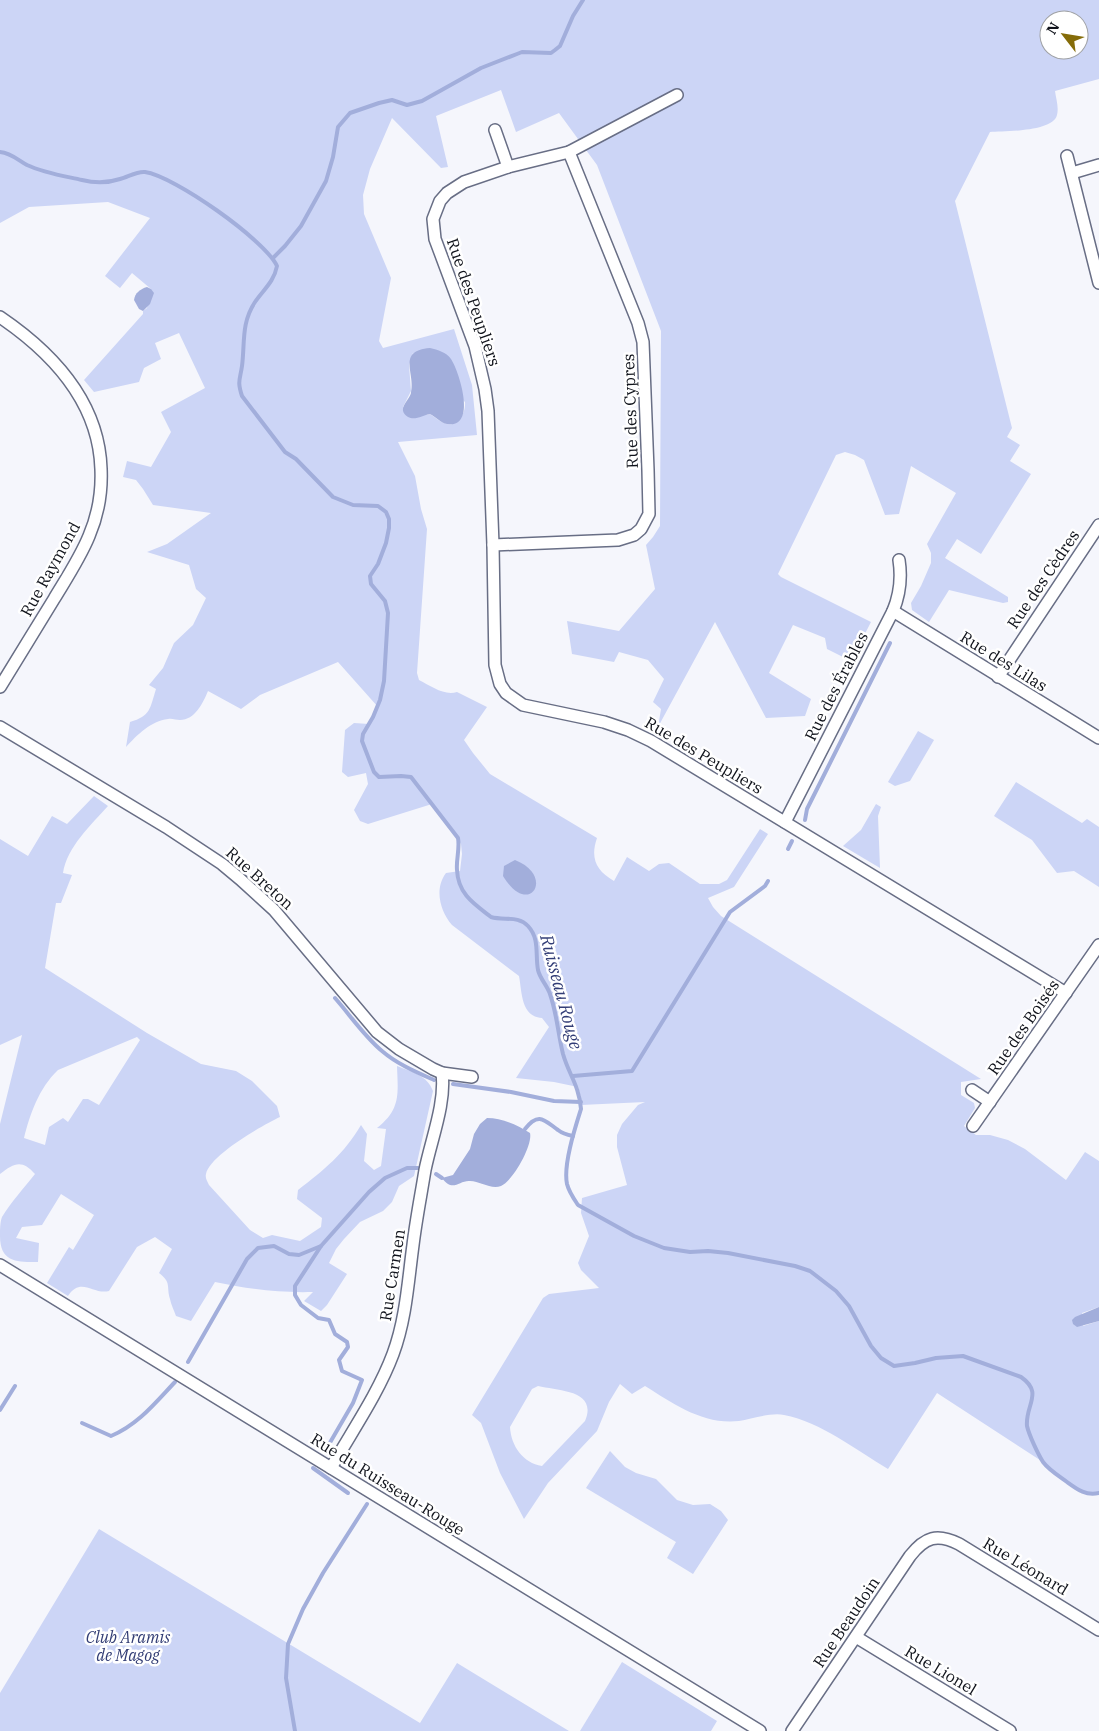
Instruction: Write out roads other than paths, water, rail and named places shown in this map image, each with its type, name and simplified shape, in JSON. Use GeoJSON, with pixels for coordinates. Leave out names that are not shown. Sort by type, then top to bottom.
{"type":"FeatureCollection","features":[{"type":"Feature","properties":{"kind":"street"},"geometry":{"type":"LineString","coordinates":[[495,130],[508,167],[569,152],[677,95]]}},
{"type":"Feature","properties":{"kind":"street","name":"Rue des Cypres"},"geometry":{"type":"LineString","coordinates":[[493,545],[618,540],[641,529],[648,514],[643,342],[638,323],[569,152]]}},
{"type":"Feature","properties":{"kind":"street"},"geometry":{"type":"LineString","coordinates":[[1067,156],[1099,283]]}},
{"type":"Feature","properties":{"kind":"street"},"geometry":{"type":"LineString","coordinates":[[1072,173],[1099,165]]}},
{"type":"Feature","properties":{"kind":"street","name":"Rue des Peupliers"},"geometry":{"type":"LineString","coordinates":[[508,167],[454,187],[440,201],[436,210],[433,230],[475,346],[485,389],[488,411],[493,545],[495,664],[500,684],[506,693],[523,705],[604,722],[640,735],[1066,993]]}},
{"type":"Feature","properties":{"kind":"street","name":"Rue Raymond"},"geometry":{"type":"LineString","coordinates":[[0,317],[54,361],[77,391],[93,425],[100,452],[101,480],[96,517],[82,552],[0,687]]}},
{"type":"Feature","properties":{"kind":"street","name":"Rue des Cèdres"},"geometry":{"type":"LineString","coordinates":[[998,677],[1099,525]]}},
{"type":"Feature","properties":{"kind":"street","name":"Rue des Érables"},"geometry":{"type":"LineString","coordinates":[[785,822],[893,610],[901,582],[899,560]]}},
{"type":"Feature","properties":{"kind":"street","name":"Rue des Lilas"},"geometry":{"type":"LineString","coordinates":[[893,610],[1099,738]]}},
{"type":"Feature","properties":{"kind":"street","name":"Rue Breton"},"geometry":{"type":"LineString","coordinates":[[0,727],[166,827],[222,864],[274,910],[377,1032],[399,1049],[442,1073],[472,1077]]}},
{"type":"Feature","properties":{"kind":"street","name":"Rue des Boisés"},"geometry":{"type":"LineString","coordinates":[[973,1126],[1099,946]]}},
{"type":"Feature","properties":{"kind":"street","name":"Rue Carmen"},"geometry":{"type":"LineString","coordinates":[[331,1468],[384,1374],[400,1332],[408,1290],[419,1202],[440,1104],[443,1083],[442,1073]]}},
{"type":"Feature","properties":{"kind":"street"},"geometry":{"type":"LineString","coordinates":[[972,1090],[990,1102]]}},
{"type":"Feature","properties":{"kind":"street","name":"Rue du Ruisseau-Rouge"},"geometry":{"type":"LineString","coordinates":[[0,1265],[760,1731]]}},
{"type":"Feature","properties":{"kind":"street","name":"Rue Léonard"},"geometry":{"type":"LineString","coordinates":[[934,1538],[945,1538],[959,1544],[1099,1630]]}},
{"type":"Feature","properties":{"kind":"street","name":"Rue Beaudoin"},"geometry":{"type":"LineString","coordinates":[[792,1731],[915,1550],[926,1540],[934,1538]]}},
{"type":"Feature","properties":{"kind":"street","name":"Rue Lionel"},"geometry":{"type":"LineString","coordinates":[[856,1637],[1010,1731]]}},
{"type":"Feature","properties":{"kind":"waterway"},"geometry":{"type":"LineString","coordinates":[[273,258],[301,226],[326,181],[333,157],[338,127],[350,113],[392,100],[407,105],[422,101],[481,68],[522,52],[551,53],[560,46],[573,16],[583,0]]}},
{"type":"Feature","properties":{"kind":"waterway","name":"Ruisseau Rouge"},"geometry":{"type":"LineString","coordinates":[[0,152],[11,155],[27,165],[40,170],[87,181],[111,181],[142,172],[159,176],[196,197],[238,226],[269,255],[277,266],[271,281],[255,302],[247,318],[239,381],[242,396],[285,452],[296,459],[333,497],[353,505],[378,506],[386,512],[389,519],[386,543],[378,564],[370,576],[371,584],[385,601],[388,613],[384,681],[380,700],[363,734],[362,741],[374,772],[379,777],[411,777],[458,838],[458,878],[460,886],[468,898],[491,917],[515,919],[524,923],[532,931],[536,947],[538,970],[550,994],[563,1054],[580,1101],[581,1109],[570,1146],[566,1176],[569,1190],[578,1205],[634,1236],[664,1248],[690,1252],[728,1253],[795,1266],[810,1271],[836,1291],[849,1306],[871,1346],[881,1358],[894,1366],[936,1358],[963,1356],[1021,1377],[1031,1388],[1032,1400],[1027,1426],[1043,1462],[1054,1473],[1079,1490],[1090,1494],[1099,1493]]}},
{"type":"Feature","properties":{"kind":"waterway"},"geometry":{"type":"LineString","coordinates":[[805,820],[807,809],[890,643]]}},
{"type":"Feature","properties":{"kind":"waterway"},"geometry":{"type":"LineString","coordinates":[[788,849],[792,841]]}},
{"type":"Feature","properties":{"kind":"waterway"},"geometry":{"type":"LineString","coordinates":[[573,1076],[632,1071],[730,912],[765,886],[768,881]]}},
{"type":"Feature","properties":{"kind":"waterway"},"geometry":{"type":"LineString","coordinates":[[335,998],[363,1032],[388,1056],[400,1064],[434,1080]]}},
{"type":"Feature","properties":{"kind":"waterway"},"geometry":{"type":"LineString","coordinates":[[453,1084],[511,1092],[554,1101],[581,1102]]}},
{"type":"Feature","properties":{"kind":"waterway"},"geometry":{"type":"LineString","coordinates":[[525,1129],[534,1120],[542,1119],[567,1135],[573,1136]]}},
{"type":"Feature","properties":{"kind":"waterway"},"geometry":{"type":"LineString","coordinates":[[328,1446],[353,1403],[362,1380],[342,1371],[339,1360],[348,1347],[347,1342],[335,1334],[329,1320],[318,1318],[301,1305],[295,1295],[295,1286],[321,1246],[369,1192],[385,1178],[407,1168],[418,1168]]}},
{"type":"Feature","properties":{"kind":"waterway"},"geometry":{"type":"LineString","coordinates":[[436,1174],[442,1178]]}},
{"type":"Feature","properties":{"kind":"waterway"},"geometry":{"type":"LineString","coordinates":[[188,1362],[247,1259],[258,1248],[274,1246],[289,1254],[299,1255],[321,1246]]}},
{"type":"Feature","properties":{"kind":"waterway"},"geometry":{"type":"LineString","coordinates":[[82,1423],[111,1436],[130,1426],[154,1405],[175,1382]]}},
{"type":"Feature","properties":{"kind":"waterway"},"geometry":{"type":"LineString","coordinates":[[0,1410],[15,1386]]}},
{"type":"Feature","properties":{"kind":"waterway"},"geometry":{"type":"LineString","coordinates":[[313,1468],[348,1493]]}},
{"type":"Feature","properties":{"kind":"waterway"},"geometry":{"type":"LineString","coordinates":[[295,1731],[286,1678],[288,1644],[303,1609],[323,1573],[367,1504]]}},
{"type":"Feature","properties":{"kind":"park label","name":"Club Aramis de Magog"},"geometry":{"type":"Point","coordinates":[128,1646]}}]}
